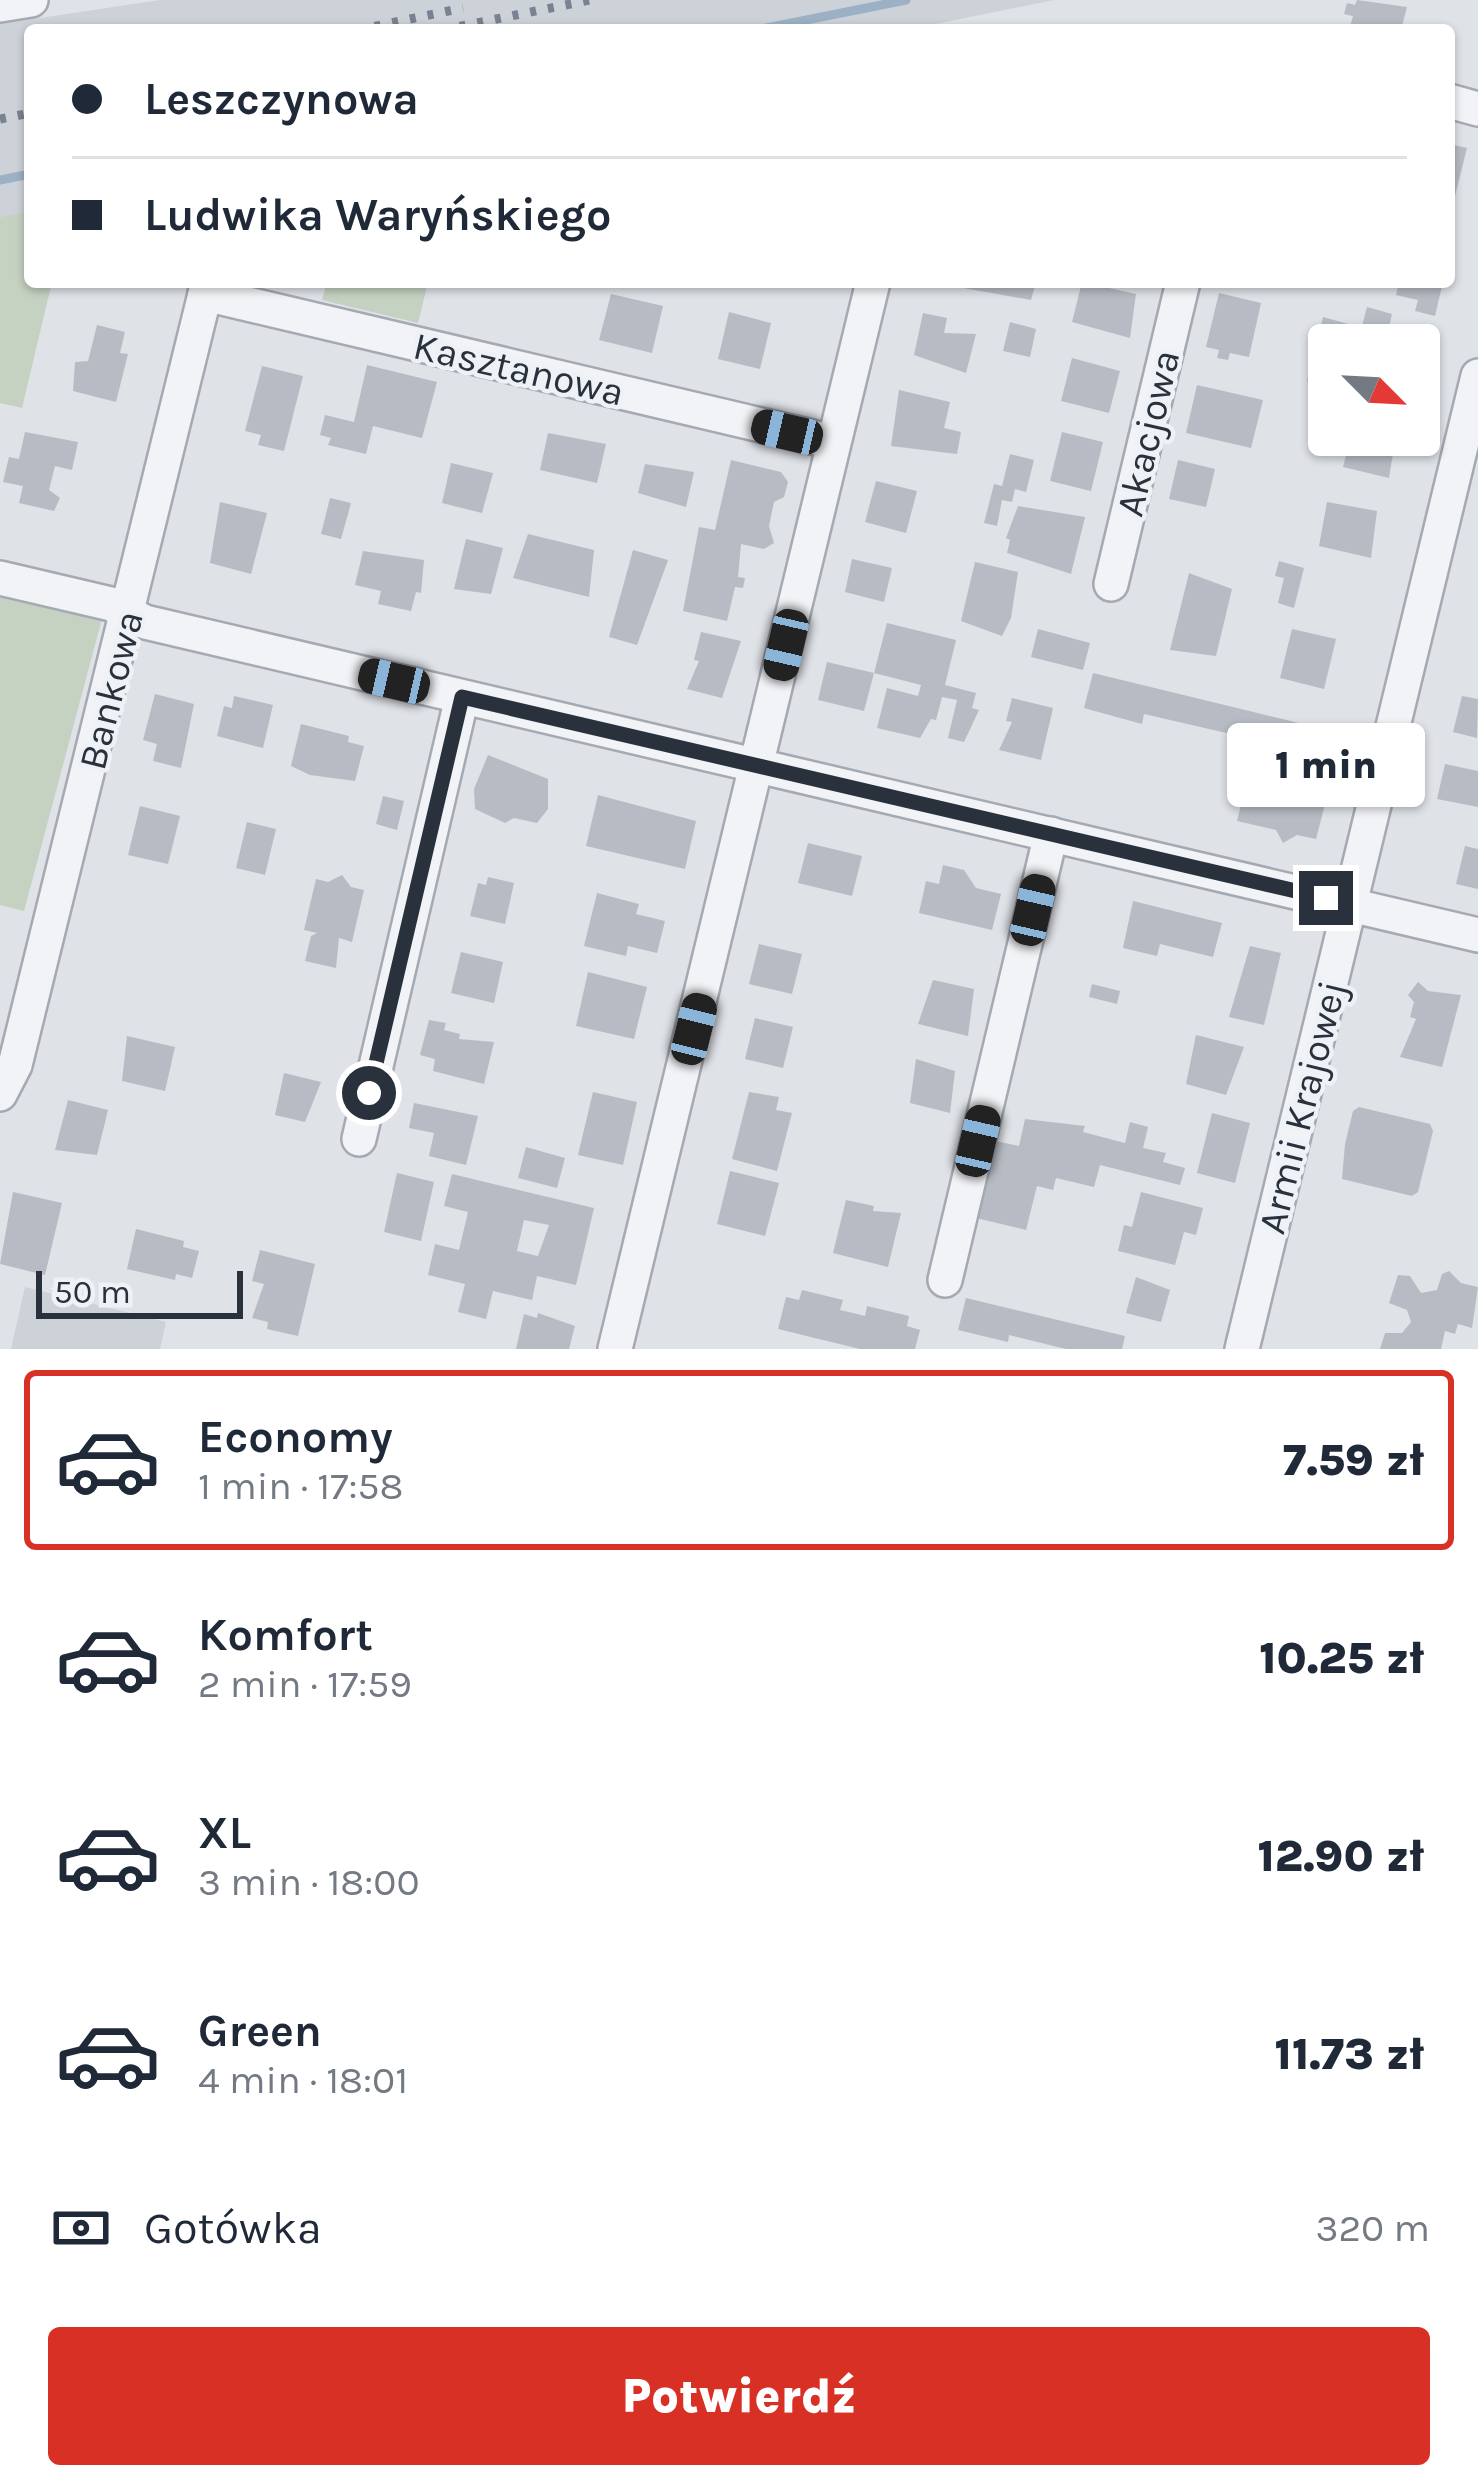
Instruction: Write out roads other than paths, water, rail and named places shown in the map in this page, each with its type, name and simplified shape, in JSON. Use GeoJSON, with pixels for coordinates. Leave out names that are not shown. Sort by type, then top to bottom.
{"type":"FeatureCollection","features":[{"type":"Feature","properties":{"kind":"street"},"geometry":{"type":"LineString","coordinates":[[0,5],[31,0]]}},
{"type":"Feature","properties":{"kind":"street","name":"Kasztanowa"},"geometry":{"type":"LineString","coordinates":[[207,288],[833,442]]}},
{"type":"Feature","properties":{"kind":"street","name":"Bankowa"},"geometry":{"type":"LineString","coordinates":[[0,1094],[16,1065],[207,288]]}},
{"type":"Feature","properties":{"kind":"street"},"geometry":{"type":"LineString","coordinates":[[615,1349],[872,288]]}},
{"type":"Feature","properties":{"kind":"street","name":"Akacjowa"},"geometry":{"type":"LineString","coordinates":[[1111,584],[1182,288]]}},
{"type":"Feature","properties":{"kind":"street","name":"Armii Krajowej"},"geometry":{"type":"LineString","coordinates":[[1242,1349],[1474,413],[1478,376]]}},
{"type":"Feature","properties":{"kind":"street"},"geometry":{"type":"LineString","coordinates":[[0,578],[111,604],[129,617],[1478,935]]}},
{"type":"Feature","properties":{"kind":"street"},"geometry":{"type":"LineString","coordinates":[[359,1139],[462,697]]}},
{"type":"Feature","properties":{"kind":"street"},"geometry":{"type":"LineString","coordinates":[[945,1280],[1051,834]]}},
{"type":"Feature","properties":{"kind":"waterway"},"geometry":{"type":"LineString","coordinates":[[786,24],[906,0]]}},
{"type":"Feature","properties":{"kind":"waterway"},"geometry":{"type":"LineString","coordinates":[[0,180],[24,175]]}},
{"type":"Feature","properties":{"kind":"railway"},"geometry":{"type":"LineString","coordinates":[[472,24],[590,0]]}},
{"type":"Feature","properties":{"kind":"railway"},"geometry":{"type":"LineString","coordinates":[[386,24],[463,8]]}},
{"type":"Feature","properties":{"kind":"railway"},"geometry":{"type":"LineString","coordinates":[[0,119],[24,114]]}}]}
